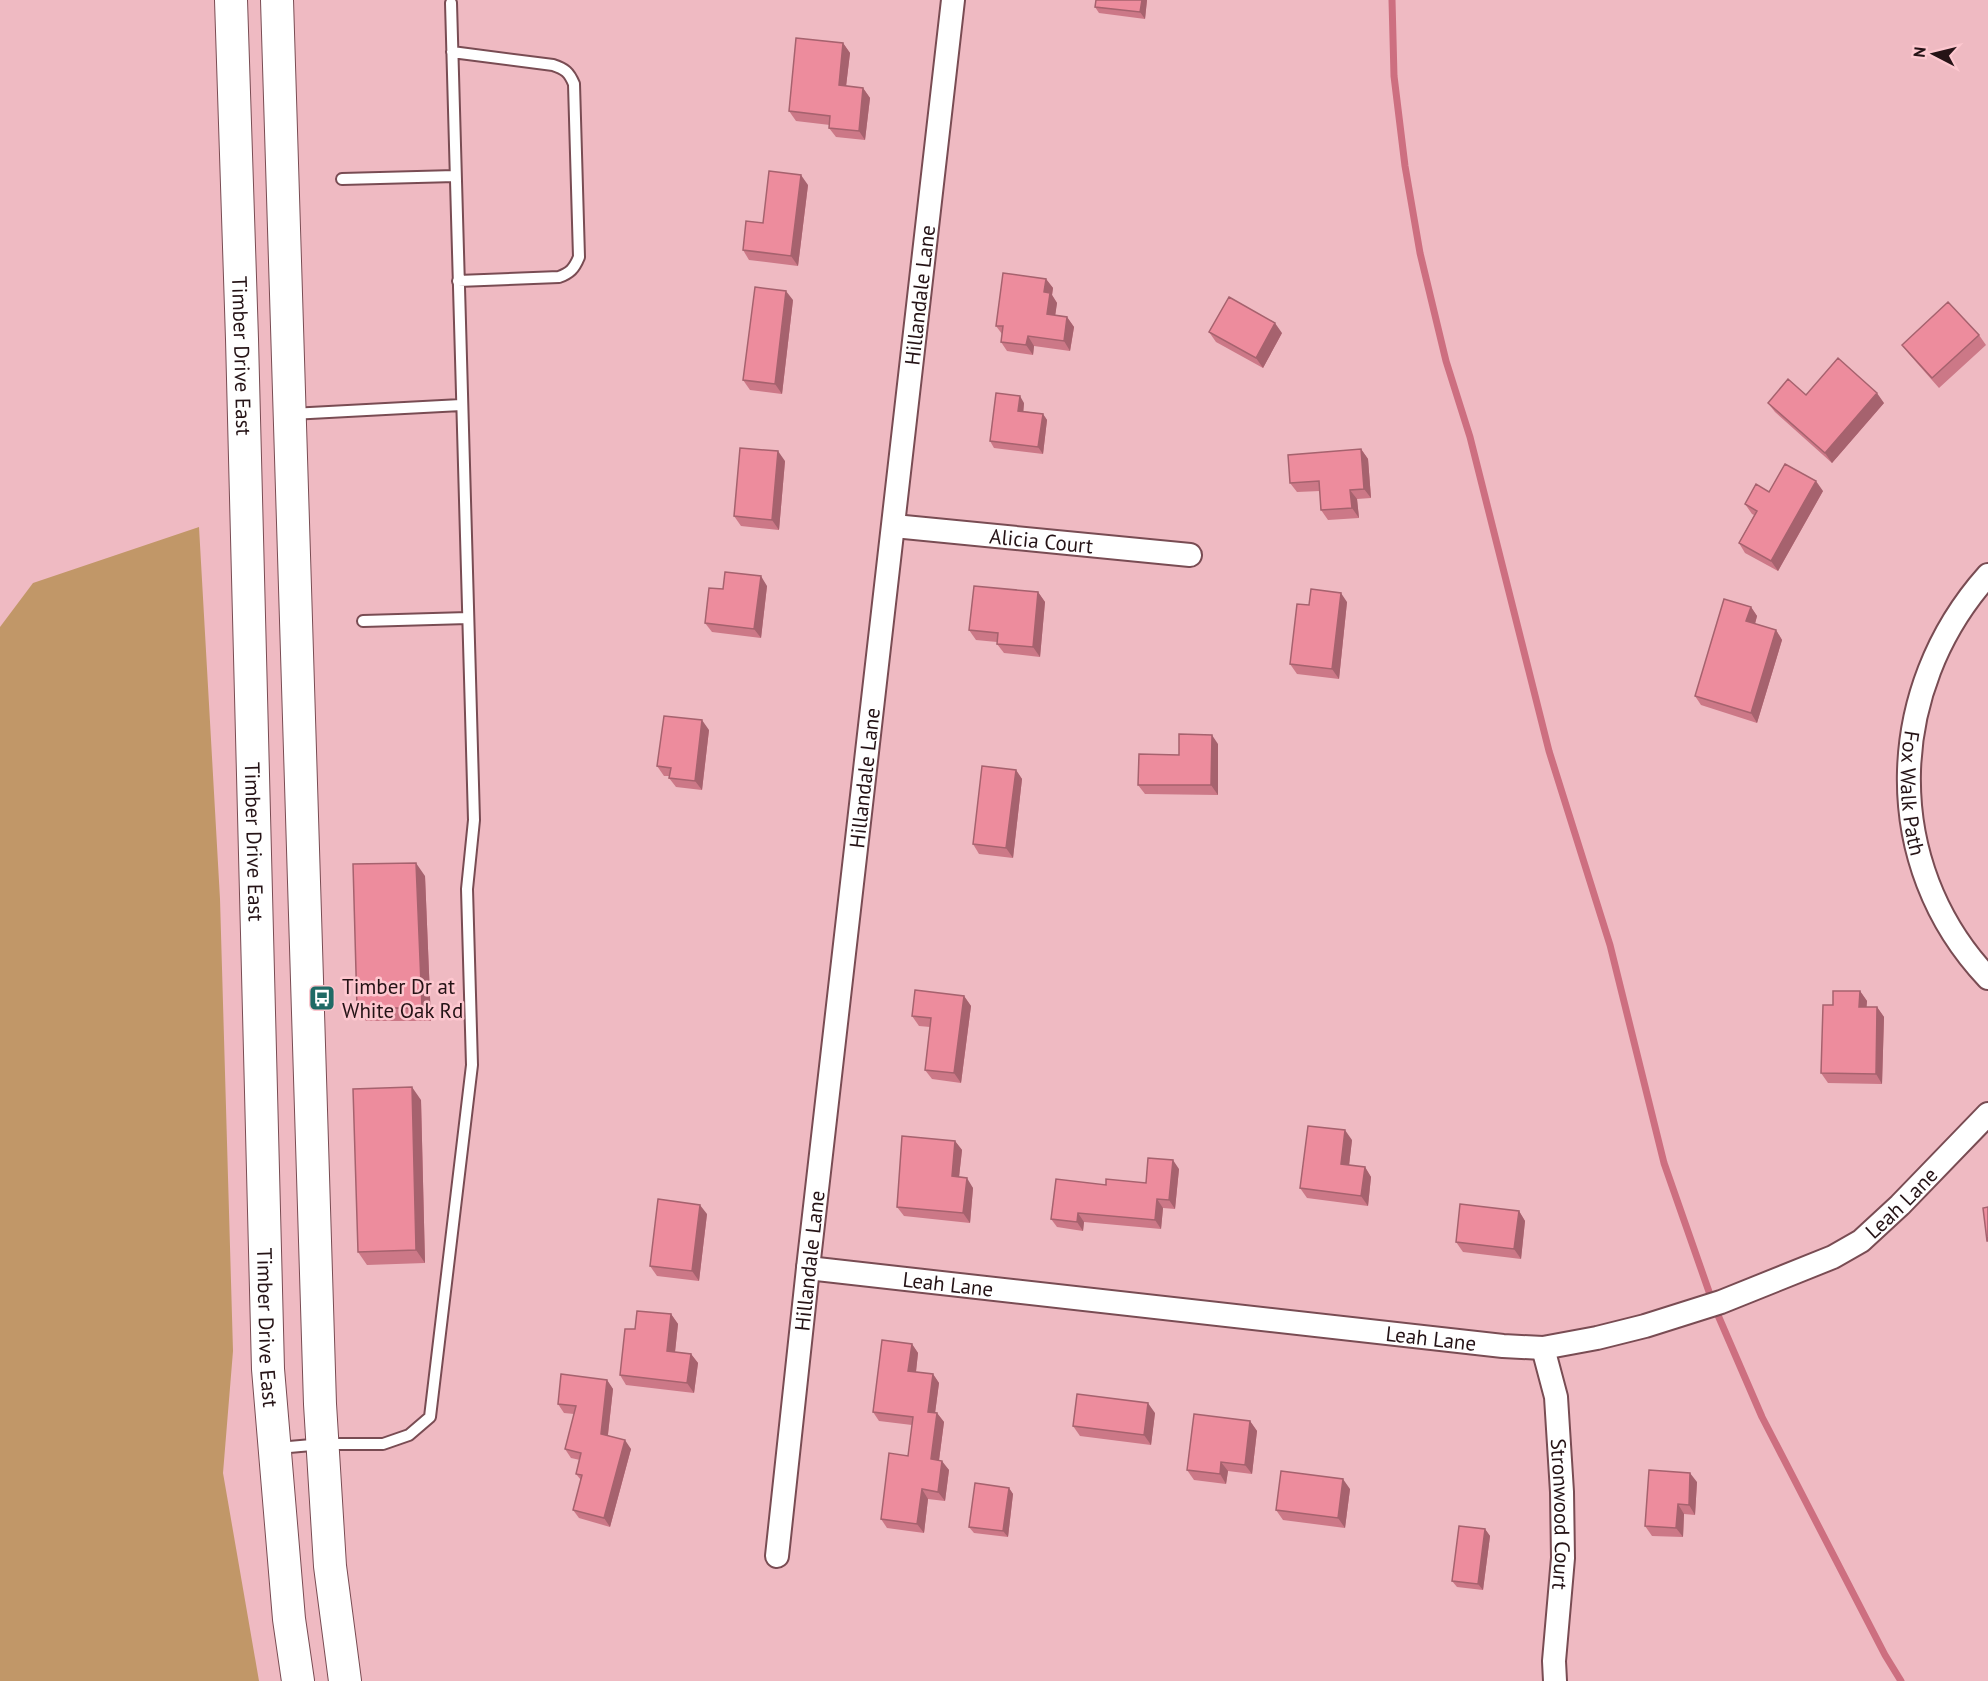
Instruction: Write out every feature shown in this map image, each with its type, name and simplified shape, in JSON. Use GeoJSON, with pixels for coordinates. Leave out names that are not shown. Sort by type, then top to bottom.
{"type":"FeatureCollection","features":[{"type":"Feature","properties":{"kind":"main road","name":"Timber Drive East"},"geometry":{"type":"LineString","coordinates":[[231,0],[242,339],[268,1369],[289,1619],[298,1681]]}},
{"type":"Feature","properties":{"kind":"main road"},"geometry":{"type":"LineString","coordinates":[[261,0],[282,205]]}},
{"type":"Feature","properties":{"kind":"main road"},"geometry":{"type":"LineString","coordinates":[[277,0],[323,1444],[330,1566],[345,1681]]}},
{"type":"Feature","properties":{"kind":"street","name":"Hillandale Lane"},"geometry":{"type":"LineString","coordinates":[[777,1556],[953,0]]}},
{"type":"Feature","properties":{"kind":"street","name":"Alicia Court"},"geometry":{"type":"LineString","coordinates":[[894,526],[1190,555]]}},
{"type":"Feature","properties":{"kind":"street","name":"Fox Walk Path"},"geometry":{"type":"LineString","coordinates":[[1988,575],[1953,624],[1926,678],[1915,714],[1910,743],[1908,785],[1912,824],[1931,890],[1950,927],[1977,967],[1988,978]]}},
{"type":"Feature","properties":{"kind":"street","name":"Leah Lane"},"geometry":{"type":"LineString","coordinates":[[808,1268],[1503,1346],[1543,1348],[1597,1338],[1721,1302],[1833,1257],[1861,1241],[1900,1205],[1988,1114]]}},
{"type":"Feature","properties":{"kind":"street","name":"Stronwood Court"},"geometry":{"type":"LineString","coordinates":[[1543,1348],[1556,1397],[1562,1492],[1563,1558],[1554,1661],[1555,1681]]}},
{"type":"Feature","properties":{"kind":"lane"},"geometry":{"type":"LineString","coordinates":[[275,1448],[323,1444],[382,1444],[409,1435],[430,1417],[472,1065],[467,889],[474,820],[451,3]]}},
{"type":"Feature","properties":{"kind":"lane"},"geometry":{"type":"LineString","coordinates":[[452,52],[553,65],[565,69],[570,74],[574,84],[579,257],[574,268],[559,278],[458,281]]}},
{"type":"Feature","properties":{"kind":"lane"},"geometry":{"type":"LineString","coordinates":[[342,179],[455,176]]}},
{"type":"Feature","properties":{"kind":"lane"},"geometry":{"type":"LineString","coordinates":[[291,414],[462,405]]}},
{"type":"Feature","properties":{"kind":"lane"},"geometry":{"type":"LineString","coordinates":[[363,621],[468,618]]}},
{"type":"Feature","properties":{"kind":"shaded area"},"geometry":{"type":"Polygon","coordinates":[[[199,527],[220,899],[233,1351],[223,1473],[259,1681],[0,1681],[0,627],[33,583],[199,527]]]}},
{"type":"Feature","properties":{"kind":"building"},"geometry":{"type":"Polygon","coordinates":[[[1096,0],[1142,0],[1140,12],[1095,7],[1096,0]]]}},
{"type":"Feature","properties":{"kind":"building"},"geometry":{"type":"Polygon","coordinates":[[[796,38],[843,43],[839,85],[863,88],[859,131],[829,128],[830,116],[789,111],[796,38]]]}},
{"type":"Feature","properties":{"kind":"building"},"geometry":{"type":"Polygon","coordinates":[[[769,171],[801,175],[791,256],[743,250],[746,221],[763,223],[769,171]]]}},
{"type":"Feature","properties":{"kind":"building"},"geometry":{"type":"Polygon","coordinates":[[[1003,273],[1046,279],[1044,292],[1050,293],[1047,314],[1067,317],[1064,341],[1028,336],[1026,345],[1001,342],[1003,326],[996,326],[1003,273]]]}},
{"type":"Feature","properties":{"kind":"building"},"geometry":{"type":"Polygon","coordinates":[[[755,287],[786,291],[775,384],[743,380],[755,287]]]}},
{"type":"Feature","properties":{"kind":"building"},"geometry":{"type":"Polygon","coordinates":[[[1229,297],[1275,323],[1256,358],[1209,332],[1229,297]]]}},
{"type":"Feature","properties":{"kind":"building"},"geometry":{"type":"Polygon","coordinates":[[[1948,302],[1979,335],[1932,378],[1902,345],[1948,302]]]}},
{"type":"Feature","properties":{"kind":"building"},"geometry":{"type":"Polygon","coordinates":[[[1838,358],[1877,393],[1825,453],[1768,403],[1788,379],[1806,395],[1838,358]]]}},
{"type":"Feature","properties":{"kind":"building"},"geometry":{"type":"Polygon","coordinates":[[[996,393],[1020,396],[1018,411],[1043,414],[1038,447],[990,441],[996,393]]]}},
{"type":"Feature","properties":{"kind":"building"},"geometry":{"type":"Polygon","coordinates":[[[740,448],[778,451],[772,520],[734,516],[740,448]]]}},
{"type":"Feature","properties":{"kind":"building"},"geometry":{"type":"Polygon","coordinates":[[[1361,449],[1364,489],[1350,490],[1352,508],[1321,510],[1319,481],[1290,483],[1288,455],[1361,449]]]}},
{"type":"Feature","properties":{"kind":"building"},"geometry":{"type":"Polygon","coordinates":[[[1785,464],[1816,481],[1771,561],[1739,543],[1757,511],[1745,504],[1756,484],[1769,492],[1785,464]]]}},
{"type":"Feature","properties":{"kind":"building"},"geometry":{"type":"Polygon","coordinates":[[[725,572],[761,576],[754,629],[705,623],[709,588],[723,589],[725,572]]]}},
{"type":"Feature","properties":{"kind":"building"},"geometry":{"type":"Polygon","coordinates":[[[974,586],[1038,592],[1033,647],[997,644],[998,633],[969,630],[974,586]]]}},
{"type":"Feature","properties":{"kind":"building"},"geometry":{"type":"Polygon","coordinates":[[[1311,589],[1341,593],[1332,669],[1290,664],[1297,604],[1309,605],[1311,589]]]}},
{"type":"Feature","properties":{"kind":"building"},"geometry":{"type":"Polygon","coordinates":[[[1724,599],[1751,607],[1746,621],[1776,630],[1751,713],[1695,696],[1724,599]]]}},
{"type":"Feature","properties":{"kind":"building"},"geometry":{"type":"Polygon","coordinates":[[[664,716],[702,720],[695,781],[669,778],[671,768],[657,766],[664,716]]]}},
{"type":"Feature","properties":{"kind":"building"},"geometry":{"type":"Polygon","coordinates":[[[1179,734],[1212,735],[1211,785],[1138,785],[1139,754],[1179,755],[1179,734]]]}},
{"type":"Feature","properties":{"kind":"building"},"geometry":{"type":"Polygon","coordinates":[[[982,766],[1016,770],[1006,848],[973,844],[982,766]]]}},
{"type":"Feature","properties":{"kind":"building"},"geometry":{"type":"Polygon","coordinates":[[[416,863],[422,1008],[357,1008],[353,864],[416,863]]]}},
{"type":"Feature","properties":{"kind":"building"},"geometry":{"type":"Polygon","coordinates":[[[915,990],[964,996],[954,1073],[925,1070],[931,1018],[912,1016],[915,990]]]}},
{"type":"Feature","properties":{"kind":"building"},"geometry":{"type":"Polygon","coordinates":[[[1833,991],[1860,991],[1859,1007],[1877,1007],[1876,1074],[1821,1073],[1823,1005],[1833,1005],[1833,991]]]}},
{"type":"Feature","properties":{"kind":"building"},"geometry":{"type":"Polygon","coordinates":[[[412,1087],[416,1250],[358,1252],[353,1089],[412,1087]]]}},
{"type":"Feature","properties":{"kind":"building"},"geometry":{"type":"Polygon","coordinates":[[[1308,1126],[1345,1130],[1341,1164],[1365,1167],[1361,1196],[1300,1188],[1308,1126]]]}},
{"type":"Feature","properties":{"kind":"building"},"geometry":{"type":"Polygon","coordinates":[[[902,1136],[955,1141],[952,1176],[967,1178],[963,1213],[897,1207],[902,1136]]]}},
{"type":"Feature","properties":{"kind":"building"},"geometry":{"type":"Polygon","coordinates":[[[1148,1158],[1173,1160],[1169,1200],[1157,1199],[1155,1220],[1078,1213],[1077,1222],[1051,1219],[1056,1179],[1106,1185],[1106,1179],[1146,1183],[1148,1158]]]}},
{"type":"Feature","properties":{"kind":"building"},"geometry":{"type":"Polygon","coordinates":[[[658,1199],[700,1205],[692,1271],[650,1266],[658,1199]]]}},
{"type":"Feature","properties":{"kind":"building"},"geometry":{"type":"Polygon","coordinates":[[[1460,1204],[1519,1211],[1514,1249],[1456,1242],[1460,1204]]]}},
{"type":"Feature","properties":{"kind":"building"},"geometry":{"type":"Polygon","coordinates":[[[1988,1207],[1988,1241],[1987,1241],[1983,1208],[1988,1207]]]}},
{"type":"Feature","properties":{"kind":"building"},"geometry":{"type":"Polygon","coordinates":[[[637,1311],[671,1314],[667,1351],[691,1354],[687,1383],[620,1375],[625,1329],[635,1329],[637,1311]]]}},
{"type":"Feature","properties":{"kind":"building"},"geometry":{"type":"Polygon","coordinates":[[[882,1340],[912,1344],[908,1371],[933,1374],[928,1412],[937,1413],[931,1459],[942,1461],[938,1492],[922,1489],[917,1524],[881,1519],[889,1453],[908,1456],[913,1417],[873,1412],[882,1340]]]}},
{"type":"Feature","properties":{"kind":"building"},"geometry":{"type":"Polygon","coordinates":[[[561,1374],[607,1380],[601,1434],[625,1440],[604,1518],[573,1510],[582,1475],[576,1474],[581,1453],[565,1449],[576,1406],[558,1404],[561,1374]]]}},
{"type":"Feature","properties":{"kind":"building"},"geometry":{"type":"Polygon","coordinates":[[[1077,1394],[1148,1403],[1144,1435],[1073,1426],[1077,1394]]]}},
{"type":"Feature","properties":{"kind":"building"},"geometry":{"type":"Polygon","coordinates":[[[1194,1414],[1250,1421],[1245,1465],[1221,1462],[1220,1474],[1187,1470],[1194,1414]]]}},
{"type":"Feature","properties":{"kind":"building"},"geometry":{"type":"Polygon","coordinates":[[[1649,1470],[1690,1473],[1689,1505],[1678,1504],[1676,1528],[1645,1526],[1649,1470]]]}},
{"type":"Feature","properties":{"kind":"building"},"geometry":{"type":"Polygon","coordinates":[[[1281,1471],[1343,1479],[1338,1518],[1276,1510],[1281,1471]]]}},
{"type":"Feature","properties":{"kind":"building"},"geometry":{"type":"Polygon","coordinates":[[[975,1483],[1009,1488],[1003,1531],[969,1527],[975,1483]]]}},
{"type":"Feature","properties":{"kind":"building"},"geometry":{"type":"Polygon","coordinates":[[[1459,1526],[1485,1529],[1478,1584],[1452,1581],[1459,1526]]]}},
{"type":"Feature","properties":{"kind":"waterway"},"geometry":{"type":"LineString","coordinates":[[1392,0],[1394,76],[1405,166],[1420,253],[1446,361],[1470,437],[1549,751],[1610,945],[1664,1163],[1714,1306],[1762,1417],[1885,1655],[1901,1681]]}},
{"type":"Feature","properties":{"kind":"place","name":"Timber Dr at White Oak Rd"},"geometry":{"type":"Point","coordinates":[322,998]}}]}
